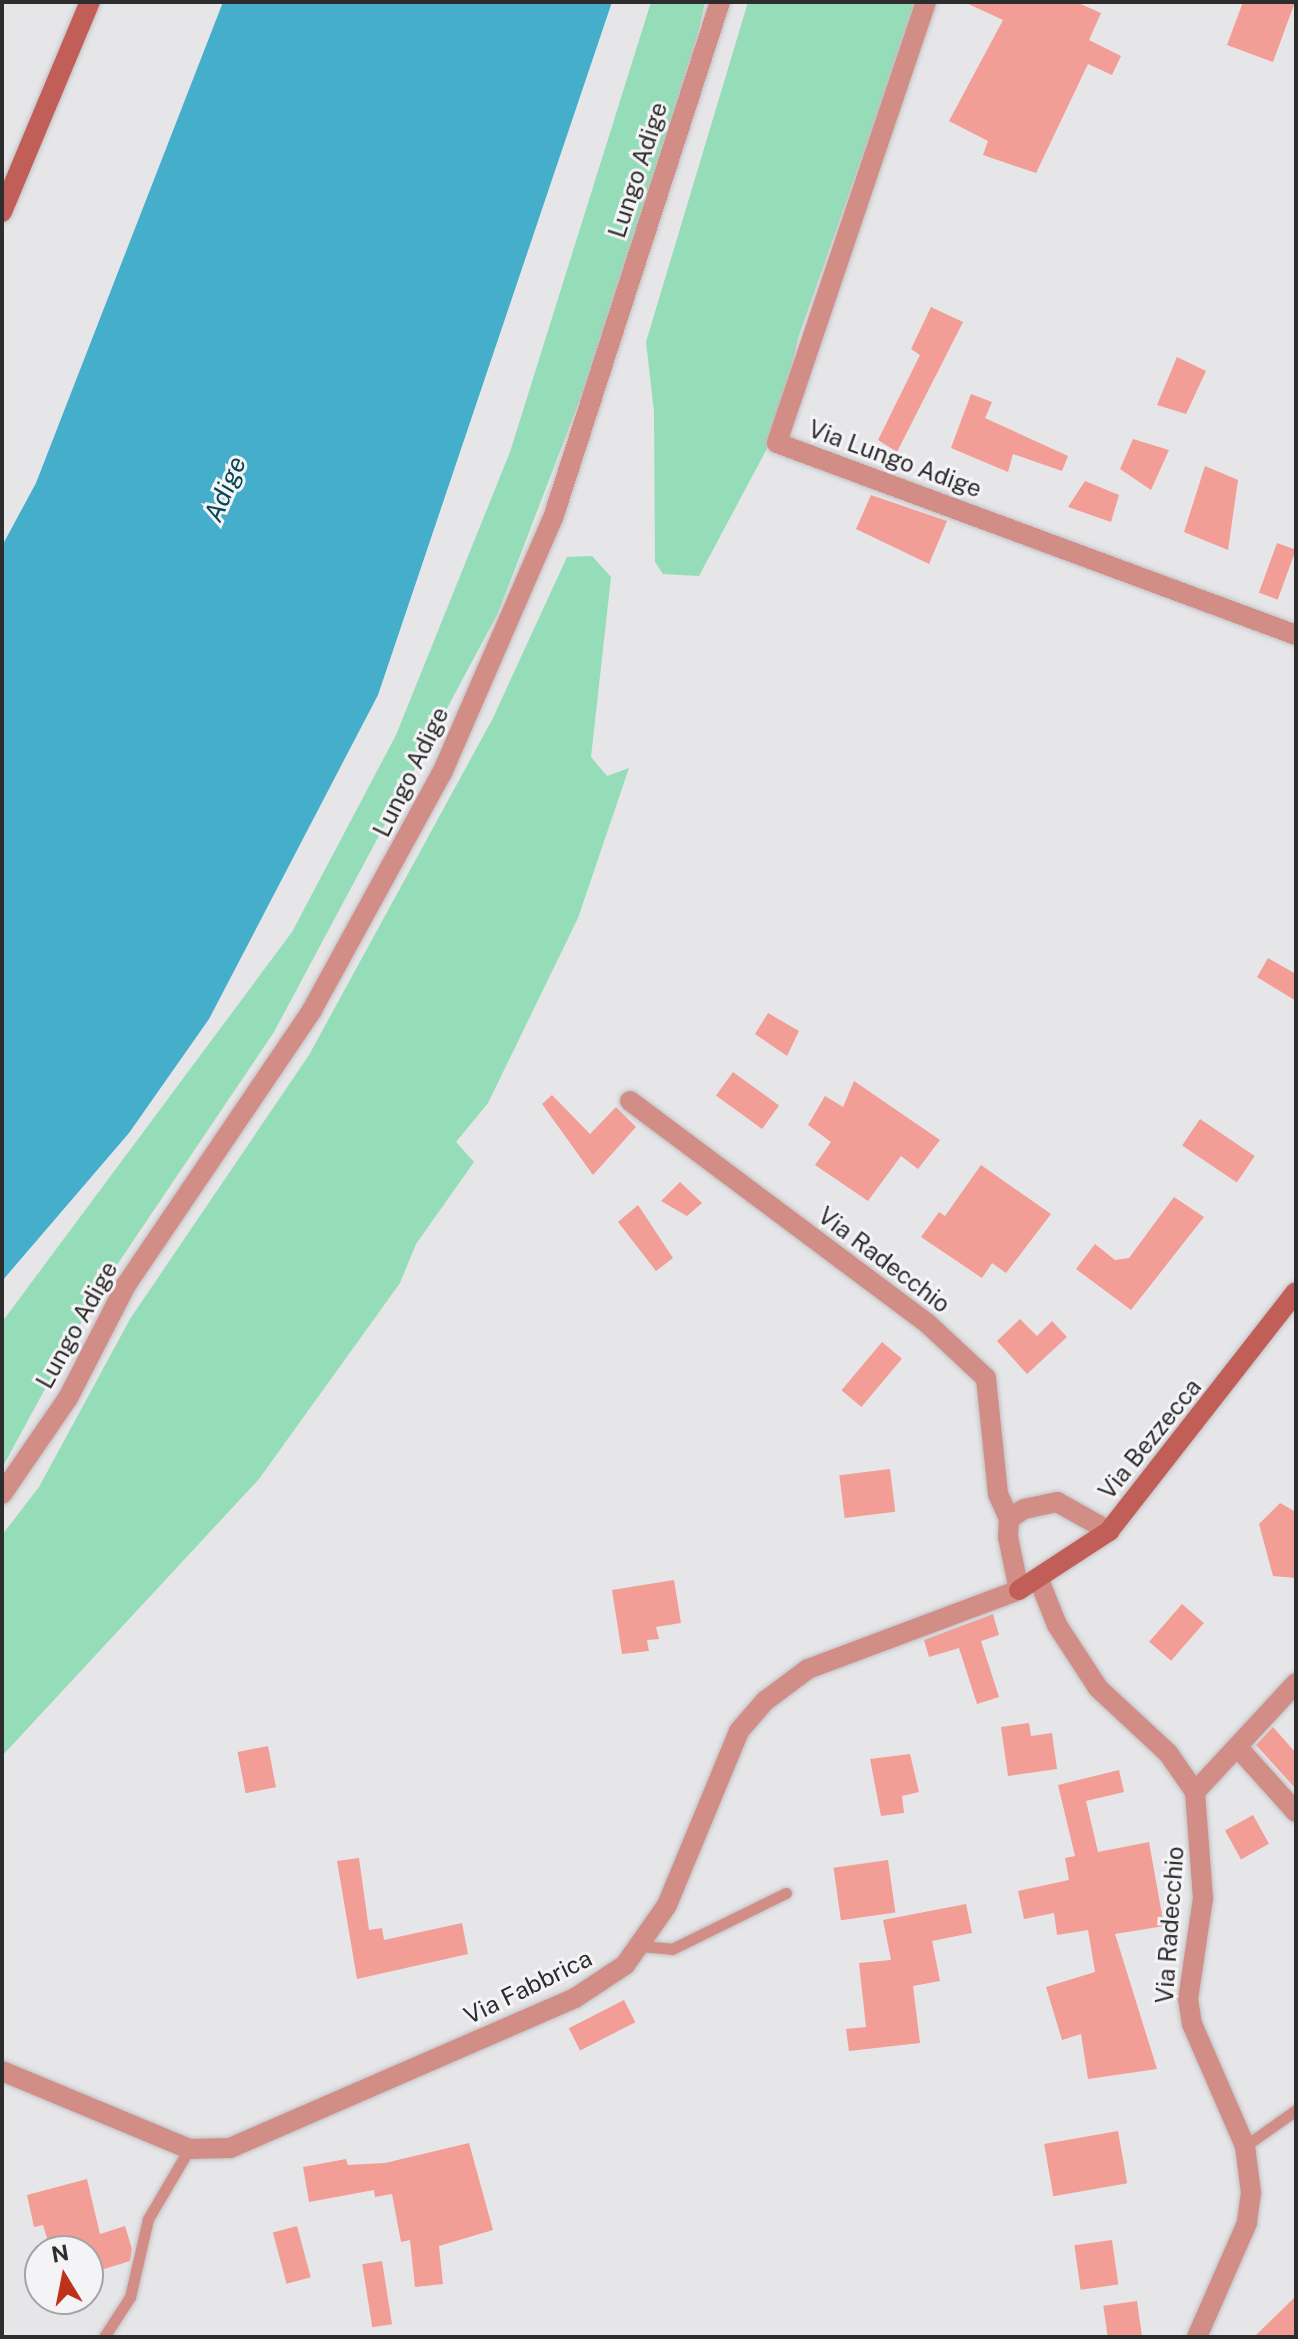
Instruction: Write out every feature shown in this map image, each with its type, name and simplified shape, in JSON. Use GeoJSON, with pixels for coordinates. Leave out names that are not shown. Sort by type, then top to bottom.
{"type":"FeatureCollection","features":[{"type":"Feature","properties":{"kind":"street"},"geometry":{"type":"LineString","coordinates":[[2,212],[90,2]]}},
{"type":"Feature","properties":{"kind":"street","name":"Lungo Adige"},"geometry":{"type":"LineString","coordinates":[[2,1494],[68,1398],[126,1285],[312,1010],[442,773],[553,518],[720,2]]}},
{"type":"Feature","properties":{"kind":"street","name":"Via Lungo Adige"},"geometry":{"type":"LineString","coordinates":[[926,2],[777,443],[1296,635]]}},
{"type":"Feature","properties":{"kind":"street","name":"Via Radecchio"},"geometry":{"type":"LineString","coordinates":[[630,1101],[928,1324],[986,1378],[998,1494],[1009,1519],[1019,1590]]}},
{"type":"Feature","properties":{"kind":"street","name":"Via Bezzecca"},"geometry":{"type":"LineString","coordinates":[[1019,1590],[1039,1580],[1109,1531],[1296,1292]]}},
{"type":"Feature","properties":{"kind":"street"},"geometry":{"type":"LineString","coordinates":[[1009,1519],[1057,1502],[1109,1531]]}},
{"type":"Feature","properties":{"kind":"street"},"geometry":{"type":"LineString","coordinates":[[1039,1580],[1057,1625],[1098,1688],[1168,1753],[1195,1792],[1241,1751],[1296,1683]]}},
{"type":"Feature","properties":{"kind":"street","name":"Via Fabbrica"},"geometry":{"type":"LineString","coordinates":[[2,2071],[189,2149],[230,2148],[575,1998],[640,1946],[667,1905],[739,1731],[765,1701],[808,1669],[1019,1590]]}},
{"type":"Feature","properties":{"kind":"street"},"geometry":{"type":"LineString","coordinates":[[1241,1751],[1296,1812]]}},
{"type":"Feature","properties":{"kind":"street","name":"Via Radecchio"},"geometry":{"type":"LineString","coordinates":[[1195,1792],[1203,1898],[1188,1999],[1205,2062],[1245,2146],[1247,2223],[1197,2337]]}},
{"type":"Feature","properties":{"kind":"lane"},"geometry":{"type":"LineString","coordinates":[[640,1946],[672,1949],[786,1893]]}},
{"type":"Feature","properties":{"kind":"lane"},"geometry":{"type":"LineString","coordinates":[[1245,2146],[1296,2110]]}},
{"type":"Feature","properties":{"kind":"lane"},"geometry":{"type":"LineString","coordinates":[[104,2337],[130,2297],[148,2219],[189,2149]]}},
{"type":"Feature","properties":{"kind":"green space"},"geometry":{"type":"Polygon","coordinates":[[[651,2],[705,2],[698,35],[605,334],[498,613],[274,1032],[94,1299],[2,1468],[2,1322],[292,932],[396,735],[510,452],[651,2]]]}},
{"type":"Feature","properties":{"kind":"green space"},"geometry":{"type":"Polygon","coordinates":[[[748,2],[917,2],[798,338],[779,426],[699,576],[663,574],[655,562],[654,412],[646,342],[748,2]]]}},
{"type":"Feature","properties":{"kind":"green space"},"geometry":{"type":"Polygon","coordinates":[[[592,556],[611,577],[591,757],[607,776],[629,768],[578,918],[488,1103],[456,1142],[474,1162],[416,1244],[400,1283],[259,1479],[2,1756],[2,1535],[39,1487],[130,1319],[309,1055],[493,718],[567,557],[592,556]]]}},
{"type":"Feature","properties":{"kind":"water","name":"Adige"},"geometry":{"type":"Polygon","coordinates":[[[223,2],[612,2],[378,695],[209,1019],[129,1133],[2,1281],[2,546],[36,483],[223,2]]]}},
{"type":"Feature","properties":{"kind":"building"},"geometry":{"type":"Polygon","coordinates":[[[964,2],[1076,2],[1101,13],[1089,40],[1121,56],[1112,75],[1088,64],[1036,173],[983,155],[988,141],[949,121],[1003,20],[964,2]]]}},
{"type":"Feature","properties":{"kind":"building"},"geometry":{"type":"Polygon","coordinates":[[[1243,2],[1295,2],[1273,62],[1227,45],[1243,2]]]}},
{"type":"Feature","properties":{"kind":"building"},"geometry":{"type":"Polygon","coordinates":[[[931,307],[963,322],[897,452],[878,440],[920,355],[911,349],[931,307]]]}},
{"type":"Feature","properties":{"kind":"building"},"geometry":{"type":"Polygon","coordinates":[[[1177,357],[1206,371],[1186,414],[1157,405],[1177,357]]]}},
{"type":"Feature","properties":{"kind":"building"},"geometry":{"type":"Polygon","coordinates":[[[971,394],[992,402],[985,418],[1068,456],[1062,471],[1013,454],[1008,472],[951,448],[971,394]]]}},
{"type":"Feature","properties":{"kind":"building"},"geometry":{"type":"Polygon","coordinates":[[[1133,439],[1169,450],[1151,490],[1120,469],[1133,439]]]}},
{"type":"Feature","properties":{"kind":"building"},"geometry":{"type":"Polygon","coordinates":[[[1205,466],[1238,480],[1228,550],[1184,532],[1205,466]]]}},
{"type":"Feature","properties":{"kind":"building"},"geometry":{"type":"Polygon","coordinates":[[[1085,481],[1119,495],[1111,522],[1068,507],[1085,481]]]}},
{"type":"Feature","properties":{"kind":"building"},"geometry":{"type":"Polygon","coordinates":[[[871,495],[947,521],[929,564],[856,529],[871,495]]]}},
{"type":"Feature","properties":{"kind":"building"},"geometry":{"type":"Polygon","coordinates":[[[1277,543],[1296,550],[1278,600],[1259,593],[1277,543]]]}},
{"type":"Feature","properties":{"kind":"building"},"geometry":{"type":"Polygon","coordinates":[[[1268,958],[1296,974],[1296,1001],[1257,977],[1268,958]]]}},
{"type":"Feature","properties":{"kind":"building"},"geometry":{"type":"Polygon","coordinates":[[[768,1013],[799,1031],[787,1056],[755,1034],[768,1013]]]}},
{"type":"Feature","properties":{"kind":"building"},"geometry":{"type":"Polygon","coordinates":[[[733,1072],[779,1106],[762,1129],[716,1095],[733,1072]]]}},
{"type":"Feature","properties":{"kind":"building"},"geometry":{"type":"Polygon","coordinates":[[[854,1081],[940,1140],[918,1169],[901,1156],[868,1201],[815,1165],[831,1142],[808,1125],[825,1096],[843,1107],[854,1081]]]}},
{"type":"Feature","properties":{"kind":"building"},"geometry":{"type":"Polygon","coordinates":[[[552,1095],[590,1134],[616,1107],[636,1127],[593,1175],[542,1104],[552,1095]]]}},
{"type":"Feature","properties":{"kind":"building"},"geometry":{"type":"Polygon","coordinates":[[[1200,1119],[1255,1156],[1237,1182],[1182,1146],[1200,1119]]]}},
{"type":"Feature","properties":{"kind":"building"},"geometry":{"type":"Polygon","coordinates":[[[981,1165],[1051,1214],[1006,1273],[992,1263],[982,1278],[921,1237],[939,1212],[945,1216],[981,1165]]]}},
{"type":"Feature","properties":{"kind":"building"},"geometry":{"type":"Polygon","coordinates":[[[680,1182],[702,1203],[687,1216],[661,1201],[680,1182]]]}},
{"type":"Feature","properties":{"kind":"building"},"geometry":{"type":"Polygon","coordinates":[[[1174,1197],[1204,1217],[1131,1310],[1076,1269],[1095,1244],[1115,1260],[1129,1258],[1174,1197]]]}},
{"type":"Feature","properties":{"kind":"building"},"geometry":{"type":"Polygon","coordinates":[[[638,1205],[673,1258],[656,1271],[618,1222],[638,1205]]]}},
{"type":"Feature","properties":{"kind":"building"},"geometry":{"type":"Polygon","coordinates":[[[1020,1319],[1037,1336],[1052,1321],[1067,1337],[1027,1374],[997,1341],[1020,1319]]]}},
{"type":"Feature","properties":{"kind":"building"},"geometry":{"type":"Polygon","coordinates":[[[882,1342],[902,1359],[861,1407],[842,1390],[882,1342]]]}},
{"type":"Feature","properties":{"kind":"building"},"geometry":{"type":"Polygon","coordinates":[[[890,1469],[895,1512],[845,1518],[839,1475],[890,1469]]]}},
{"type":"Feature","properties":{"kind":"building"},"geometry":{"type":"Polygon","coordinates":[[[1280,1503],[1296,1512],[1296,1578],[1273,1576],[1259,1524],[1280,1503]]]}},
{"type":"Feature","properties":{"kind":"building"},"geometry":{"type":"Polygon","coordinates":[[[674,1580],[681,1623],[656,1627],[659,1639],[647,1640],[649,1651],[622,1654],[612,1590],[674,1580]]]}},
{"type":"Feature","properties":{"kind":"building"},"geometry":{"type":"Polygon","coordinates":[[[1182,1604],[1204,1623],[1171,1661],[1149,1642],[1182,1604]]]}},
{"type":"Feature","properties":{"kind":"building"},"geometry":{"type":"Polygon","coordinates":[[[993,1614],[999,1635],[981,1641],[999,1697],[977,1704],[959,1648],[929,1657],[924,1640],[993,1614]]]}},
{"type":"Feature","properties":{"kind":"building"},"geometry":{"type":"Polygon","coordinates":[[[1029,1723],[1031,1736],[1052,1733],[1057,1769],[1008,1776],[1001,1727],[1029,1723]]]}},
{"type":"Feature","properties":{"kind":"building"},"geometry":{"type":"Polygon","coordinates":[[[1273,1727],[1296,1753],[1296,1789],[1256,1745],[1273,1727]]]}},
{"type":"Feature","properties":{"kind":"building"},"geometry":{"type":"Polygon","coordinates":[[[268,1746],[276,1787],[246,1793],[238,1752],[268,1746]]]}},
{"type":"Feature","properties":{"kind":"building"},"geometry":{"type":"Polygon","coordinates":[[[910,1754],[919,1792],[902,1796],[904,1813],[881,1816],[870,1759],[910,1754]]]}},
{"type":"Feature","properties":{"kind":"building"},"geometry":{"type":"Polygon","coordinates":[[[1119,1770],[1124,1792],[1086,1801],[1098,1852],[1149,1842],[1164,1926],[1115,1934],[1157,2069],[1088,2079],[1081,2034],[1062,2040],[1046,1987],[1095,1972],[1088,1930],[1057,1935],[1054,1913],[1024,1919],[1018,1891],[1069,1880],[1065,1858],[1075,1856],[1058,1785],[1119,1770]]]}},
{"type":"Feature","properties":{"kind":"building"},"geometry":{"type":"Polygon","coordinates":[[[1253,1815],[1269,1844],[1241,1859],[1225,1831],[1253,1815]]]}},
{"type":"Feature","properties":{"kind":"building"},"geometry":{"type":"Polygon","coordinates":[[[359,1858],[369,1930],[382,1928],[384,1940],[462,1923],[468,1954],[357,1979],[337,1861],[359,1858]]]}},
{"type":"Feature","properties":{"kind":"building"},"geometry":{"type":"Polygon","coordinates":[[[888,1860],[895,1912],[841,1920],[834,1868],[888,1860]]]}},
{"type":"Feature","properties":{"kind":"building"},"geometry":{"type":"Polygon","coordinates":[[[966,1904],[972,1933],[932,1941],[940,1981],[913,1986],[920,2043],[849,2051],[846,2029],[866,2027],[859,1963],[891,1960],[883,1920],[966,1904]]]}},
{"type":"Feature","properties":{"kind":"building"},"geometry":{"type":"Polygon","coordinates":[[[624,2000],[635,2022],[580,2050],[569,2028],[624,2000]]]}},
{"type":"Feature","properties":{"kind":"building"},"geometry":{"type":"Polygon","coordinates":[[[1118,2131],[1127,2183],[1053,2196],[1044,2144],[1118,2131]]]}},
{"type":"Feature","properties":{"kind":"building"},"geometry":{"type":"Polygon","coordinates":[[[469,2143],[493,2230],[439,2246],[443,2284],[415,2287],[410,2240],[401,2242],[392,2194],[375,2197],[374,2190],[309,2202],[303,2167],[346,2159],[348,2165],[385,2163],[469,2143]]]}},
{"type":"Feature","properties":{"kind":"building"},"geometry":{"type":"Polygon","coordinates":[[[87,2179],[100,2234],[125,2226],[132,2249],[130,2261],[104,2269],[104,2235],[46,2235],[43,2225],[34,2227],[27,2195],[87,2179]]]}},
{"type":"Feature","properties":{"kind":"building"},"geometry":{"type":"Polygon","coordinates":[[[297,2226],[311,2277],[287,2284],[273,2232],[297,2226]]]}},
{"type":"Feature","properties":{"kind":"building"},"geometry":{"type":"Polygon","coordinates":[[[1112,2240],[1118,2285],[1081,2290],[1074,2245],[1112,2240]]]}},
{"type":"Feature","properties":{"kind":"building"},"geometry":{"type":"Polygon","coordinates":[[[382,2261],[392,2324],[372,2327],[362,2264],[382,2261]]]}},
{"type":"Feature","properties":{"kind":"building"},"geometry":{"type":"Polygon","coordinates":[[[1296,2296],[1296,2337],[1254,2337],[1296,2296]]]}},
{"type":"Feature","properties":{"kind":"building"},"geometry":{"type":"Polygon","coordinates":[[[1137,2301],[1142,2337],[1108,2337],[1103,2306],[1137,2301]]]}}]}
